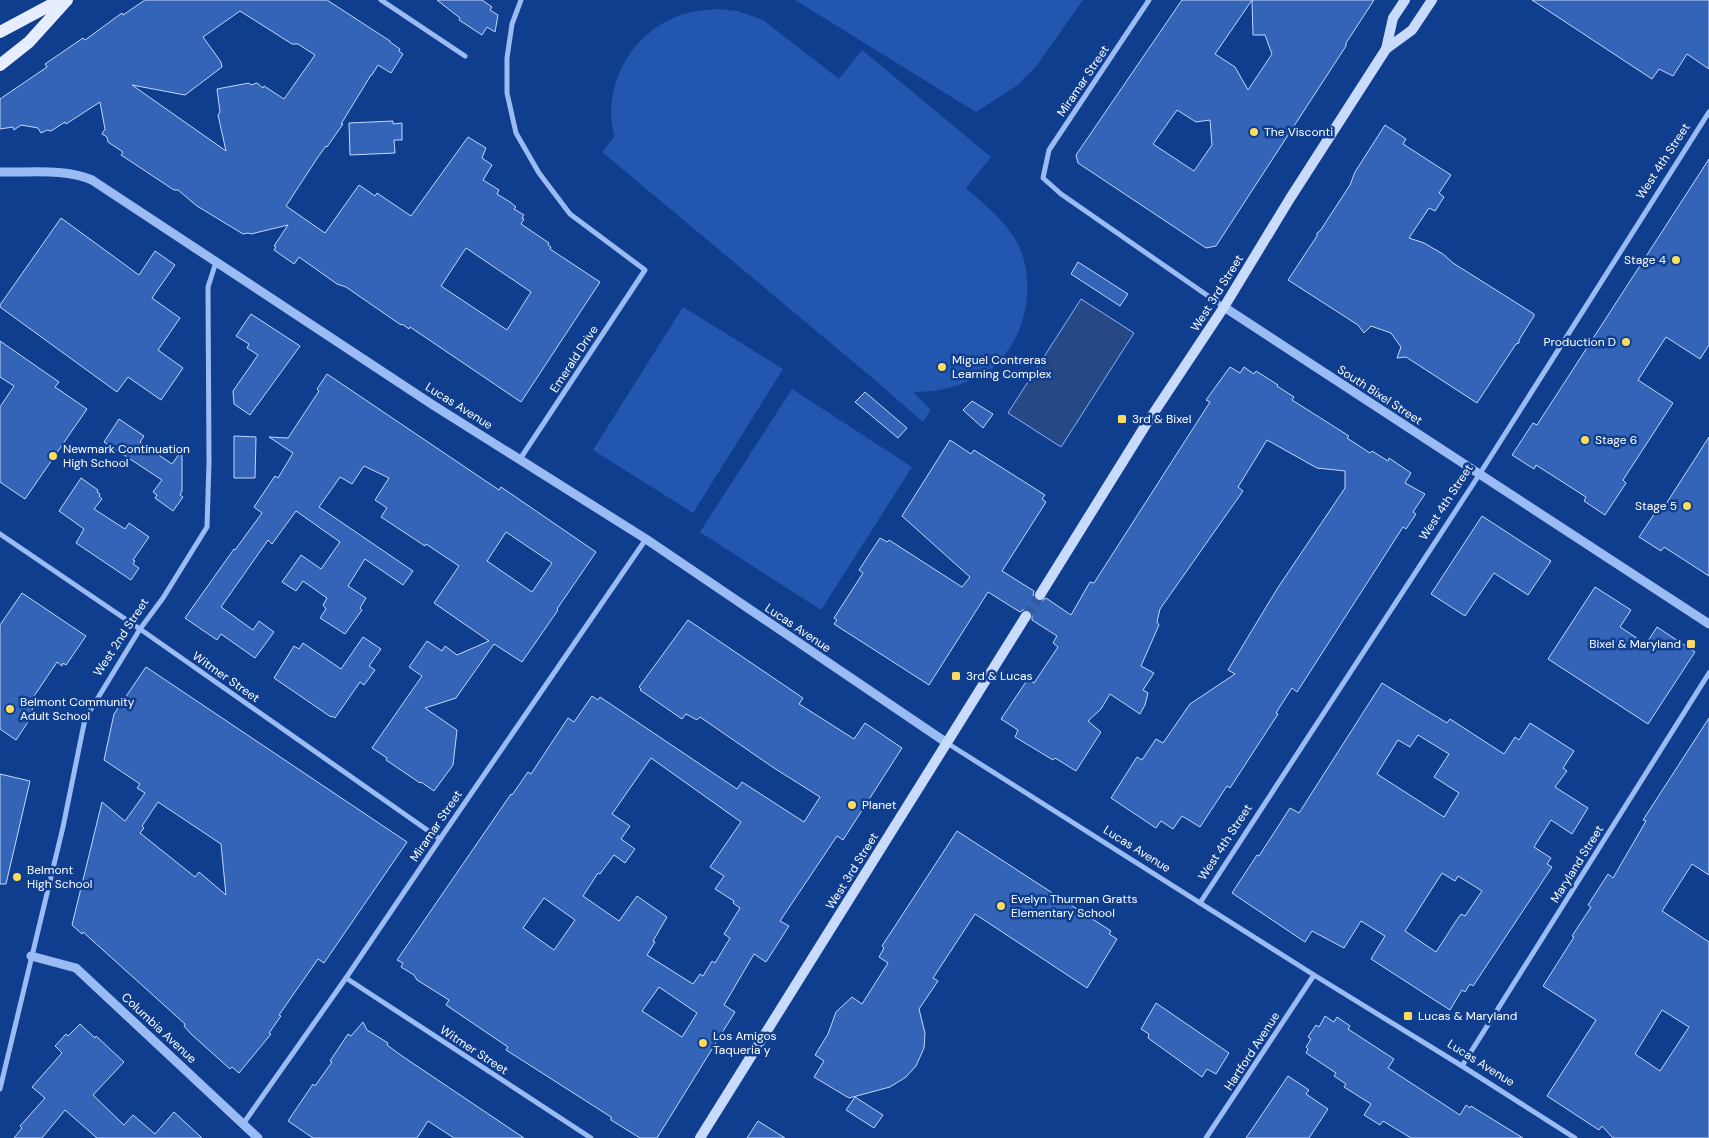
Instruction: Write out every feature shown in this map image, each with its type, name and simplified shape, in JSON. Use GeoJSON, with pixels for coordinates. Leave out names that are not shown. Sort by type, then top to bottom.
{"type":"FeatureCollection","features":[{"type":"Feature","properties":{"kind":"main road"},"geometry":{"type":"LineString","coordinates":[[0,32],[60,0]]}},
{"type":"Feature","properties":{"kind":"main road"},"geometry":{"type":"LineString","coordinates":[[0,65],[29,42],[67,0]]}},
{"type":"Feature","properties":{"kind":"main road","name":"West 3rd Street"},"geometry":{"type":"LineString","coordinates":[[1040,594],[1145,426],[1224,308],[1289,200],[1386,49],[1393,18],[1405,0]]}},
{"type":"Feature","properties":{"kind":"main road"},"geometry":{"type":"LineString","coordinates":[[1386,49],[1412,30],[1432,0]]}},
{"type":"Feature","properties":{"kind":"main road","name":"West 3rd Street"},"geometry":{"type":"LineString","coordinates":[[700,1138],[1026,616]]}},
{"type":"Feature","properties":{"kind":"street"},"geometry":{"type":"LineString","coordinates":[[380,0],[465,56]]}},
{"type":"Feature","properties":{"kind":"street","name":"Emerald Drive"},"geometry":{"type":"LineString","coordinates":[[520,459],[645,270],[570,214],[539,173],[516,133],[507,93],[507,58],[512,24],[521,0]]}},
{"type":"Feature","properties":{"kind":"street","name":"Miramar Street"},"geometry":{"type":"LineString","coordinates":[[1043,178],[1049,150],[1149,0]]}},
{"type":"Feature","properties":{"kind":"street","name":"West 4th Street"},"geometry":{"type":"LineString","coordinates":[[1200,903],[1479,475],[1709,112]]}},
{"type":"Feature","properties":{"kind":"street","name":"Lucas Avenue"},"geometry":{"type":"LineString","coordinates":[[0,172],[69,174],[92,180],[433,405],[646,539],[946,743],[1574,1138]]}},
{"type":"Feature","properties":{"kind":"street","name":"South Bixel Street"},"geometry":{"type":"LineString","coordinates":[[1043,178],[1061,194],[1224,308],[1709,624]]}},
{"type":"Feature","properties":{"kind":"street","name":"West 2nd Street"},"geometry":{"type":"LineString","coordinates":[[0,1089],[62,827],[85,719],[140,629],[163,598],[207,527],[209,463],[208,287],[216,261]]}},
{"type":"Feature","properties":{"kind":"street","name":"Witmer Street"},"geometry":{"type":"LineString","coordinates":[[0,534],[140,629],[440,839]]}},
{"type":"Feature","properties":{"kind":"street","name":"Miramar Street"},"geometry":{"type":"LineString","coordinates":[[243,1124],[346,978],[646,539]]}},
{"type":"Feature","properties":{"kind":"street","name":"Maryland Street"},"geometry":{"type":"LineString","coordinates":[[1462,1066],[1709,673]]}},
{"type":"Feature","properties":{"kind":"street","name":"Columbia Avenue"},"geometry":{"type":"LineString","coordinates":[[31,956],[76,968],[258,1138]]}},
{"type":"Feature","properties":{"kind":"street","name":"Hartford Avenue"},"geometry":{"type":"LineString","coordinates":[[1206,1138],[1314,975]]}},
{"type":"Feature","properties":{"kind":"street","name":"Witmer Street"},"geometry":{"type":"LineString","coordinates":[[346,978],[591,1138]]}},
{"type":"Feature","properties":{"kind":"shaded area"},"geometry":{"type":"Polygon","coordinates":[[[795,0],[1083,0],[1037,65],[1018,85],[976,112],[795,0]]]}},
{"type":"Feature","properties":{"kind":"shaded area"},"geometry":{"type":"Polygon","coordinates":[[[719,9],[738,11],[763,20],[839,79],[862,50],[991,157],[966,188],[1007,227],[1019,246],[1026,272],[1027,288],[1023,319],[1010,348],[987,372],[953,387],[913,392],[931,410],[923,422],[602,152],[614,137],[611,114],[612,98],[621,68],[629,55],[650,32],[663,23],[693,12],[719,9]]]}},
{"type":"Feature","properties":{"kind":"shaded area"},"geometry":{"type":"Polygon","coordinates":[[[1081,299],[1134,333],[1061,447],[1008,413],[1081,299]]]}},
{"type":"Feature","properties":{"kind":"shaded area"},"geometry":{"type":"Polygon","coordinates":[[[683,307],[783,369],[693,513],[593,450],[683,307]]]}},
{"type":"Feature","properties":{"kind":"shaded area"},"geometry":{"type":"Polygon","coordinates":[[[792,389],[912,467],[821,610],[700,532],[792,389]]]}},
{"type":"Feature","properties":{"kind":"building"},"geometry":{"type":"Polygon","coordinates":[[[145,0],[327,0],[400,49],[399,51],[403,54],[391,73],[378,65],[341,124],[343,124],[318,157],[286,206],[325,233],[359,185],[375,196],[377,193],[411,216],[468,137],[486,148],[482,158],[492,165],[483,180],[499,190],[497,194],[510,202],[516,207],[514,209],[524,215],[521,224],[549,243],[550,249],[600,282],[521,402],[410,327],[409,329],[401,325],[299,257],[294,264],[274,250],[276,247],[274,246],[288,225],[251,234],[243,234],[197,206],[178,190],[174,190],[121,155],[123,152],[108,142],[107,137],[102,134],[105,129],[100,102],[66,124],[65,122],[51,131],[47,130],[41,133],[38,128],[21,125],[14,130],[13,127],[0,129],[0,99],[47,67],[45,64],[83,38],[85,40],[122,13],[123,15],[145,0]],[[240,11],[203,37],[221,62],[222,67],[185,95],[132,85],[226,151],[218,115],[220,112],[217,89],[257,83],[284,99],[315,55],[298,44],[292,44],[240,11]],[[466,248],[441,286],[507,330],[531,292],[466,248]]]}},
{"type":"Feature","properties":{"kind":"building"},"geometry":{"type":"Polygon","coordinates":[[[437,0],[482,0],[492,7],[490,10],[498,15],[495,32],[487,27],[482,35],[459,20],[460,18],[437,0]]]}},
{"type":"Feature","properties":{"kind":"building","name":"The Visconti"},"geometry":{"type":"Polygon","coordinates":[[[1182,0],[1252,0],[1374,0],[1216,246],[1206,248],[1078,163],[1076,155],[1182,0]],[[1252,0],[1215,54],[1235,67],[1248,90],[1272,54],[1265,35],[1253,35],[1252,0]],[[1177,110],[1153,144],[1194,171],[1212,145],[1210,120],[1196,122],[1177,110]]]}},
{"type":"Feature","properties":{"kind":"building"},"geometry":{"type":"Polygon","coordinates":[[[1532,0],[1709,0],[1709,69],[1687,54],[1673,76],[1659,69],[1652,79],[1532,0]]]}},
{"type":"Feature","properties":{"kind":"building"},"geometry":{"type":"Polygon","coordinates":[[[393,121],[393,124],[402,123],[402,140],[394,140],[395,153],[350,155],[349,123],[393,121]]]}},
{"type":"Feature","properties":{"kind":"building"},"geometry":{"type":"Polygon","coordinates":[[[1385,125],[1406,139],[1403,144],[1451,175],[1439,193],[1444,197],[1435,211],[1429,208],[1409,238],[1424,243],[1443,254],[1453,263],[1534,314],[1519,343],[1516,344],[1477,403],[1406,357],[1397,358],[1401,347],[1391,333],[1371,326],[1364,333],[1358,325],[1288,280],[1350,185],[1355,172],[1385,125]]]}},
{"type":"Feature","properties":{"kind":"building"},"geometry":{"type":"Polygon","coordinates":[[[1709,159],[1709,345],[1700,359],[1666,337],[1638,380],[1673,403],[1623,480],[1626,483],[1605,515],[1584,501],[1586,497],[1536,465],[1534,469],[1512,455],[1533,423],[1537,425],[1709,159]]]}},
{"type":"Feature","properties":{"kind":"building"},"geometry":{"type":"Polygon","coordinates":[[[61,218],[139,275],[155,251],[175,265],[152,298],[180,318],[158,350],[183,368],[161,400],[128,377],[117,392],[0,307],[61,218]]]}},
{"type":"Feature","properties":{"kind":"building"},"geometry":{"type":"Polygon","coordinates":[[[1078,262],[1128,294],[1120,306],[1071,274],[1078,262]]]}},
{"type":"Feature","properties":{"kind":"building"},"geometry":{"type":"Polygon","coordinates":[[[251,314],[300,346],[250,415],[234,404],[233,391],[258,355],[247,348],[249,344],[236,336],[251,314]]]}},
{"type":"Feature","properties":{"kind":"building"},"geometry":{"type":"Polygon","coordinates":[[[0,341],[59,382],[55,387],[87,409],[25,499],[0,482],[0,407],[14,386],[0,377],[0,341]]]}},
{"type":"Feature","properties":{"kind":"building"},"geometry":{"type":"Polygon","coordinates":[[[1230,367],[1240,373],[1244,367],[1254,374],[1256,371],[1278,385],[1294,397],[1292,400],[1349,436],[1347,438],[1370,453],[1372,451],[1388,461],[1389,458],[1411,473],[1405,483],[1425,494],[1413,512],[1416,514],[1406,529],[1403,527],[1297,692],[1292,688],[1276,713],[1278,714],[1230,788],[1227,786],[1200,827],[1182,816],[1173,829],[1161,821],[1156,828],[1111,798],[1137,757],[1142,760],[1156,739],[1163,743],[1190,704],[1235,674],[1228,670],[1277,589],[1345,488],[1345,471],[1317,468],[1267,440],[1238,487],[1243,491],[1160,609],[1157,622],[1159,625],[1141,666],[1154,673],[1143,690],[1148,693],[1140,714],[1110,694],[1101,709],[1088,721],[1101,732],[1076,771],[1055,758],[1053,760],[1015,737],[1018,730],[1001,719],[1028,679],[1034,683],[1058,647],[1053,643],[1057,636],[1032,620],[1032,613],[1029,610],[1020,612],[988,592],[929,685],[834,624],[837,620],[834,618],[863,573],[859,570],[880,538],[887,542],[889,540],[962,587],[970,577],[902,516],[950,440],[971,454],[974,450],[1045,495],[1042,499],[1046,502],[1002,571],[1034,591],[1033,595],[1036,601],[1040,602],[1046,598],[1071,615],[1090,582],[1094,583],[1210,402],[1206,400],[1230,367]]]}},
{"type":"Feature","properties":{"kind":"building"},"geometry":{"type":"Polygon","coordinates":[[[327,374],[499,490],[501,487],[596,552],[522,662],[494,644],[456,698],[425,708],[457,730],[453,765],[434,791],[386,760],[387,758],[372,748],[422,676],[409,667],[427,641],[442,651],[445,646],[457,655],[489,641],[434,603],[459,566],[381,517],[387,508],[375,500],[389,478],[364,466],[352,484],[340,477],[319,507],[413,571],[403,585],[365,559],[348,586],[366,598],[360,608],[362,610],[345,634],[320,618],[326,609],[323,605],[327,598],[303,581],[296,591],[282,582],[301,555],[321,569],[340,542],[296,511],[272,544],[268,540],[221,607],[253,630],[259,621],[274,632],[255,658],[221,634],[217,640],[185,618],[262,513],[254,507],[275,476],[278,478],[293,453],[269,437],[288,438],[319,391],[317,389],[327,374]],[[506,532],[487,561],[532,592],[552,563],[506,532]]]}},
{"type":"Feature","properties":{"kind":"building"},"geometry":{"type":"Polygon","coordinates":[[[865,392],[907,428],[898,438],[855,402],[865,392]]]}},
{"type":"Feature","properties":{"kind":"building"},"geometry":{"type":"Polygon","coordinates":[[[972,401],[993,414],[983,428],[963,410],[972,401]]]}},
{"type":"Feature","properties":{"kind":"building"},"geometry":{"type":"Polygon","coordinates":[[[119,419],[144,436],[140,442],[172,464],[182,450],[182,491],[180,495],[183,497],[173,511],[155,498],[157,495],[153,492],[162,480],[104,442],[119,419]]]}},
{"type":"Feature","properties":{"kind":"building"},"geometry":{"type":"Polygon","coordinates":[[[234,436],[256,437],[255,478],[234,478],[234,436]]]}},
{"type":"Feature","properties":{"kind":"building","name":"Stage 5"},"geometry":{"type":"Polygon","coordinates":[[[1709,437],[1709,576],[1664,547],[1661,551],[1639,537],[1660,505],[1664,507],[1709,437]]]}},
{"type":"Feature","properties":{"kind":"building"},"geometry":{"type":"Polygon","coordinates":[[[81,478],[98,490],[97,492],[100,494],[99,496],[102,499],[94,509],[125,529],[129,523],[149,537],[133,560],[135,561],[133,564],[139,568],[131,580],[76,543],[84,529],[59,511],[81,478]]]}},
{"type":"Feature","properties":{"kind":"building"},"geometry":{"type":"Polygon","coordinates":[[[1482,516],[1551,561],[1528,595],[1494,573],[1465,616],[1431,594],[1482,516]]]}},
{"type":"Feature","properties":{"kind":"building"},"geometry":{"type":"Polygon","coordinates":[[[1595,587],[1631,610],[1620,627],[1646,644],[1657,627],[1695,652],[1648,724],[1548,659],[1595,587]]]}},
{"type":"Feature","properties":{"kind":"building"},"geometry":{"type":"Polygon","coordinates":[[[22,593],[86,636],[66,665],[63,663],[62,666],[57,662],[28,705],[33,709],[34,713],[16,740],[0,729],[0,625],[22,593]]]}},
{"type":"Feature","properties":{"kind":"building"},"geometry":{"type":"Polygon","coordinates":[[[688,620],[803,698],[799,704],[854,739],[865,723],[902,748],[843,840],[837,836],[780,921],[789,926],[766,962],[754,954],[724,1005],[735,1012],[657,1138],[640,1138],[611,1120],[611,1117],[506,1050],[508,1047],[446,1005],[449,1000],[417,980],[414,975],[401,967],[403,963],[397,960],[511,794],[528,772],[531,774],[568,718],[574,722],[592,696],[598,700],[600,697],[737,789],[742,782],[804,822],[820,797],[700,717],[697,720],[686,714],[682,719],[640,690],[639,687],[688,620]],[[651,758],[612,814],[630,826],[621,839],[635,849],[625,863],[614,855],[600,874],[598,873],[583,896],[619,921],[637,896],[667,917],[647,955],[693,984],[700,974],[703,976],[712,961],[715,963],[730,938],[724,934],[740,908],[733,903],[734,901],[715,889],[724,876],[710,867],[741,822],[651,758]],[[544,898],[523,928],[554,950],[575,920],[544,898]],[[659,987],[642,1011],[682,1037],[697,1013],[659,987]]]}},
{"type":"Feature","properties":{"kind":"building"},"geometry":{"type":"Polygon","coordinates":[[[363,637],[381,649],[369,666],[375,670],[364,685],[360,682],[335,718],[274,678],[294,646],[299,649],[303,643],[341,669],[363,637]]]}},
{"type":"Feature","properties":{"kind":"building"},"geometry":{"type":"Polygon","coordinates":[[[146,667],[407,842],[324,963],[318,959],[279,1015],[281,1016],[269,1033],[271,1034],[239,1073],[232,1067],[230,1069],[191,1034],[184,1026],[185,1024],[83,932],[82,934],[72,925],[102,802],[125,821],[145,793],[137,788],[140,784],[104,760],[114,714],[146,667]],[[158,802],[142,826],[144,828],[140,833],[195,877],[199,872],[226,895],[221,844],[158,802]]]}},
{"type":"Feature","properties":{"kind":"building"},"geometry":{"type":"Polygon","coordinates":[[[1382,683],[1447,723],[1450,719],[1504,754],[1515,737],[1519,740],[1530,723],[1574,751],[1563,768],[1567,771],[1555,787],[1588,808],[1572,834],[1551,820],[1534,847],[1551,858],[1547,864],[1552,867],[1473,986],[1470,984],[1465,992],[1462,990],[1450,1010],[1371,959],[1385,936],[1361,921],[1344,948],[1312,931],[1305,942],[1232,893],[1290,808],[1299,813],[1382,683]],[[1418,735],[1410,747],[1398,740],[1377,774],[1444,817],[1459,793],[1434,777],[1449,754],[1418,735]],[[1442,873],[1405,931],[1436,952],[1461,914],[1465,916],[1482,891],[1458,876],[1455,881],[1442,873]]]}},
{"type":"Feature","properties":{"kind":"building"},"geometry":{"type":"Polygon","coordinates":[[[1709,718],[1709,875],[1692,864],[1662,911],[1709,942],[1709,1138],[1613,1138],[1602,1126],[1599,1130],[1547,1096],[1596,1020],[1543,986],[1574,937],[1572,936],[1591,907],[1588,905],[1608,874],[1613,878],[1646,821],[1643,820],[1709,718]],[[1662,1010],[1635,1054],[1660,1071],[1689,1027],[1662,1010]]]}},
{"type":"Feature","properties":{"kind":"building"},"geometry":{"type":"Polygon","coordinates":[[[0,774],[30,781],[6,884],[0,884],[0,774]]]}},
{"type":"Feature","properties":{"kind":"building"},"geometry":{"type":"Polygon","coordinates":[[[957,831],[1111,931],[1109,934],[1117,939],[1087,988],[975,914],[933,978],[938,981],[919,1009],[925,1033],[924,1048],[916,1066],[906,1077],[890,1087],[849,1098],[814,1077],[824,1061],[815,1055],[828,1034],[836,1012],[852,997],[862,1004],[888,963],[879,957],[884,948],[882,946],[957,831]]]}},
{"type":"Feature","properties":{"kind":"building"},"geometry":{"type":"Polygon","coordinates":[[[1156,1003],[1229,1053],[1216,1074],[1207,1069],[1202,1077],[1148,1038],[1149,1034],[1141,1029],[1156,1003]]]}},
{"type":"Feature","properties":{"kind":"building"},"geometry":{"type":"Polygon","coordinates":[[[1325,1016],[1334,1022],[1337,1017],[1350,1026],[1348,1029],[1394,1059],[1388,1068],[1460,1115],[1466,1105],[1470,1108],[1471,1106],[1523,1138],[1411,1138],[1383,1121],[1380,1125],[1364,1115],[1371,1104],[1344,1087],[1346,1084],[1334,1076],[1336,1073],[1306,1053],[1308,1049],[1306,1047],[1311,1039],[1308,1037],[1316,1025],[1319,1027],[1325,1016]]]}},
{"type":"Feature","properties":{"kind":"building"},"geometry":{"type":"Polygon","coordinates":[[[363,1022],[367,1030],[388,1043],[387,1045],[402,1056],[524,1138],[454,1138],[428,1121],[417,1138],[313,1138],[288,1121],[313,1084],[315,1086],[332,1062],[330,1061],[348,1034],[351,1036],[363,1022]]]}},
{"type":"Feature","properties":{"kind":"building"},"geometry":{"type":"Polygon","coordinates":[[[80,1024],[124,1062],[93,1095],[124,1125],[133,1115],[155,1134],[174,1112],[202,1138],[97,1138],[65,1110],[42,1138],[14,1138],[22,1128],[20,1126],[45,1098],[32,1087],[62,1053],[55,1046],[66,1034],[68,1036],[80,1024]]]}},
{"type":"Feature","properties":{"kind":"building"},"geometry":{"type":"Polygon","coordinates":[[[1288,1076],[1309,1090],[1306,1094],[1328,1109],[1309,1138],[1246,1138],[1288,1076]]]}},
{"type":"Feature","properties":{"kind":"building"},"geometry":{"type":"Polygon","coordinates":[[[855,1097],[883,1115],[874,1128],[846,1110],[855,1097]]]}},
{"type":"Feature","properties":{"kind":"building"},"geometry":{"type":"Polygon","coordinates":[[[758,1121],[785,1138],[747,1138],[758,1121]]]}},
{"type":"Feature","properties":{"kind":"tunnel"},"geometry":{"type":"LineString","coordinates":[[1026,616],[1040,595]]}},
{"type":"Feature","properties":{"kind":"place","name":"The Visconti"},"geometry":{"type":"Point","coordinates":[1254,132]}},
{"type":"Feature","properties":{"kind":"place","name":"Stage 4"},"geometry":{"type":"Point","coordinates":[1676,260]}},
{"type":"Feature","properties":{"kind":"place","name":"Production D"},"geometry":{"type":"Point","coordinates":[1626,342]}},
{"type":"Feature","properties":{"kind":"place","name":"Miguel Contreras Learning Complex"},"geometry":{"type":"Point","coordinates":[942,367]}},
{"type":"Feature","properties":{"kind":"place","name":"3rd & Bixel"},"geometry":{"type":"Point","coordinates":[1122,419]}},
{"type":"Feature","properties":{"kind":"place","name":"Stage 6"},"geometry":{"type":"Point","coordinates":[1585,440]}},
{"type":"Feature","properties":{"kind":"place","name":"Newmark Continuation High School"},"geometry":{"type":"Point","coordinates":[53,456]}},
{"type":"Feature","properties":{"kind":"place","name":"Stage 5"},"geometry":{"type":"Point","coordinates":[1687,506]}},
{"type":"Feature","properties":{"kind":"place","name":"Bixel & Maryland"},"geometry":{"type":"Point","coordinates":[1691,644]}},
{"type":"Feature","properties":{"kind":"place","name":"3rd & Lucas"},"geometry":{"type":"Point","coordinates":[956,676]}},
{"type":"Feature","properties":{"kind":"place","name":"Belmont Community Adult School"},"geometry":{"type":"Point","coordinates":[10,709]}},
{"type":"Feature","properties":{"kind":"place","name":"Planet"},"geometry":{"type":"Point","coordinates":[852,805]}},
{"type":"Feature","properties":{"kind":"place","name":"Belmont High School"},"geometry":{"type":"Point","coordinates":[17,877]}},
{"type":"Feature","properties":{"kind":"place","name":"Evelyn Thurman Gratts Elementary School"},"geometry":{"type":"Point","coordinates":[1001,906]}},
{"type":"Feature","properties":{"kind":"place","name":"Lucas & Maryland"},"geometry":{"type":"Point","coordinates":[1408,1016]}},
{"type":"Feature","properties":{"kind":"place","name":"Los Amigos Taqueria y"},"geometry":{"type":"Point","coordinates":[703,1043]}}]}
